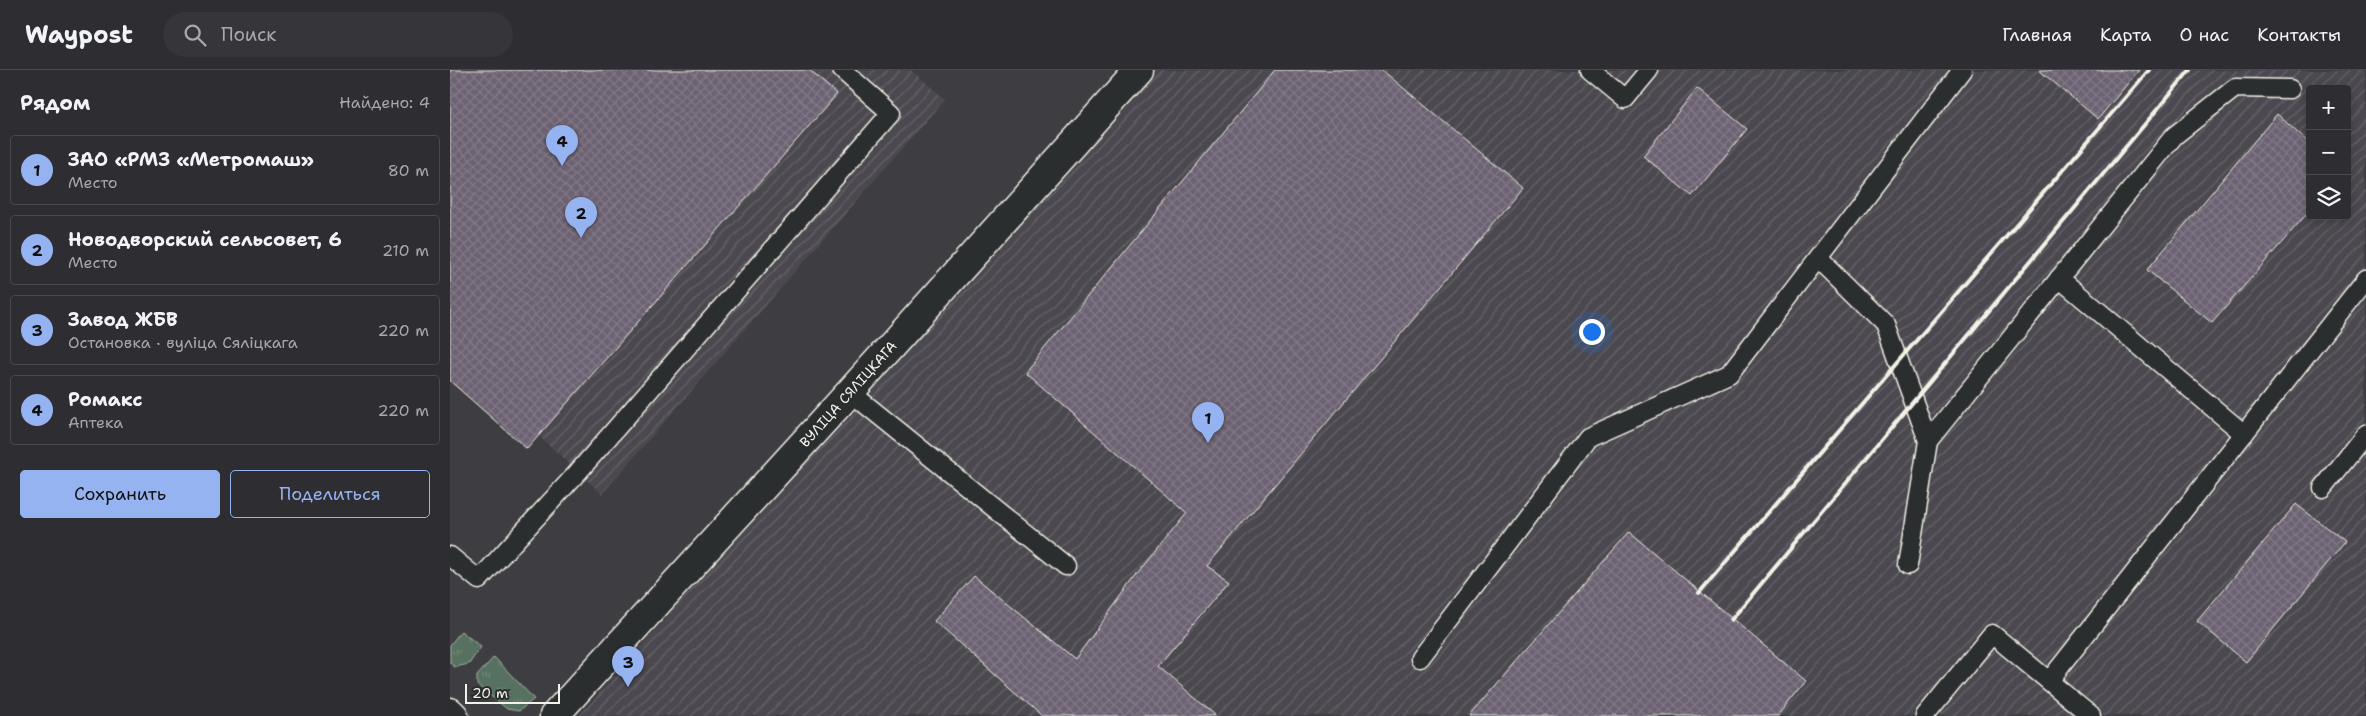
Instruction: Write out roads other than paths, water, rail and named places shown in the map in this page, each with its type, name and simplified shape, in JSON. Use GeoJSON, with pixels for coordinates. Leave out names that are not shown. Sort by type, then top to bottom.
{"type":"FeatureCollection","features":[{"type":"Feature","properties":{"kind":"street","name":"ВУЛІЦА СЯЛІЦКАГА"},"geometry":{"type":"LineString","coordinates":[[554,716],[850,392],[1139,70]]}},
{"type":"Feature","properties":{"kind":"street"},"geometry":{"type":"LineString","coordinates":[[450,712],[454,716]]}},
{"type":"Feature","properties":{"kind":"lane"},"geometry":{"type":"LineString","coordinates":[[450,556],[479,580],[578,472],[891,114],[842,70]]}},
{"type":"Feature","properties":{"kind":"lane"},"geometry":{"type":"LineString","coordinates":[[1590,70],[1625,99],[1649,70]]}},
{"type":"Feature","properties":{"kind":"lane"},"geometry":{"type":"LineString","coordinates":[[1420,658],[1588,437],[1729,374],[1962,70]]}},
{"type":"Feature","properties":{"kind":"lane"},"geometry":{"type":"LineString","coordinates":[[1928,441],[2174,136],[2235,88],[2290,89]]}},
{"type":"Feature","properties":{"kind":"lane"},"geometry":{"type":"LineString","coordinates":[[1818,258],[1886,325],[1928,441],[1908,565]]}},
{"type":"Feature","properties":{"kind":"lane"},"geometry":{"type":"LineString","coordinates":[[2059,278],[2244,434]]}},
{"type":"Feature","properties":{"kind":"lane"},"geometry":{"type":"LineString","coordinates":[[2049,681],[2366,279]]}},
{"type":"Feature","properties":{"kind":"lane"},"geometry":{"type":"LineString","coordinates":[[850,392],[1066,566]]}},
{"type":"Feature","properties":{"kind":"lane"},"geometry":{"type":"LineString","coordinates":[[2323,488],[2366,434]]}},
{"type":"Feature","properties":{"kind":"lane"},"geometry":{"type":"LineString","coordinates":[[1925,716],[1992,634],[2091,716]]}},
{"type":"Feature","properties":{"kind":"railway"},"geometry":{"type":"LineString","coordinates":[[1699,593],[2149,70]]}},
{"type":"Feature","properties":{"kind":"railway"},"geometry":{"type":"LineString","coordinates":[[1731,620],[2190,70]]}},
{"type":"Feature","properties":{"kind":"place","name":"Ромакс"},"geometry":{"type":"Point","coordinates":[562,166]}},
{"type":"Feature","properties":{"kind":"place","name":"Новодворский сельсовет, 6"},"geometry":{"type":"Point","coordinates":[581,238]}},
{"type":"Feature","properties":{"kind":"place","name":"ЗАО «РМЗ «Метромаш»"},"geometry":{"type":"Point","coordinates":[1208,443]}},
{"type":"Feature","properties":{"kind":"place","name":"Завод ЖБВ"},"geometry":{"type":"Point","coordinates":[628,687]}}]}
